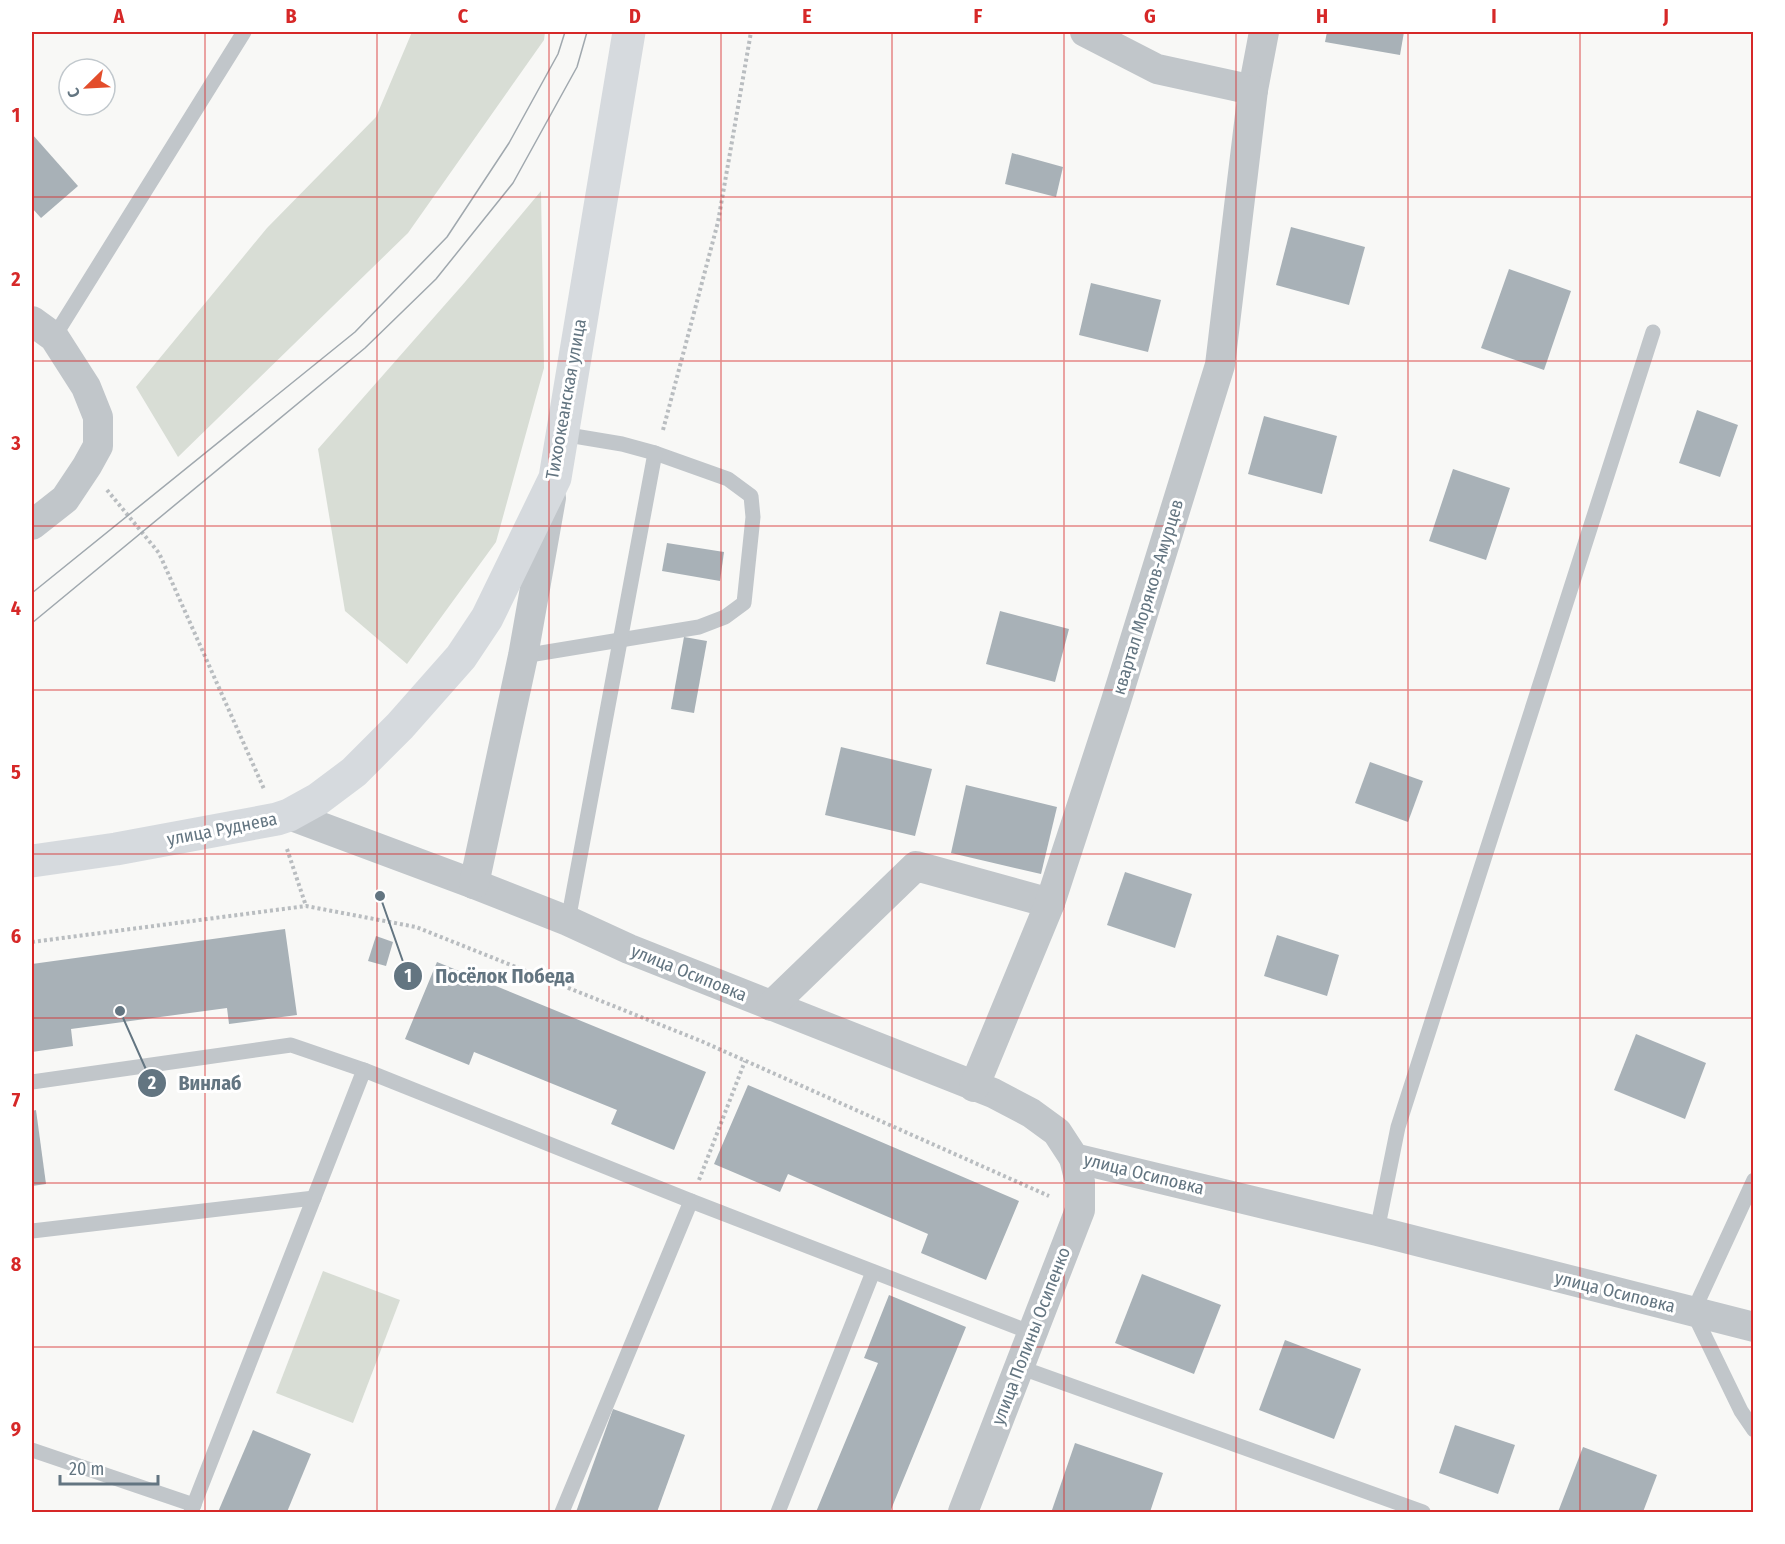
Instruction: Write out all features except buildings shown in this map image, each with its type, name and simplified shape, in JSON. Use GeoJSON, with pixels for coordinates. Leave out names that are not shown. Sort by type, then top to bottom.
{"type":"FeatureCollection","features":[{"type":"Feature","properties":{"kind":"main road","name":"Тихоокеанская улица"},"geometry":{"type":"LineString","coordinates":[[283,817],[318,799],[354,772],[400,726],[461,657],[487,618],[555,478],[629,32]]}},
{"type":"Feature","properties":{"kind":"main road","name":"улица Руднева"},"geometry":{"type":"LineString","coordinates":[[32,861],[116,849],[283,817]]}},
{"type":"Feature","properties":{"kind":"street"},"geometry":{"type":"LineString","coordinates":[[1085,32],[1157,69],[1253,90]]}},
{"type":"Feature","properties":{"kind":"street","name":"квартал Моряков-Амурцев"},"geometry":{"type":"LineString","coordinates":[[974,1087],[1050,903],[1115,704],[1220,365],[1253,90],[1264,32]]}},
{"type":"Feature","properties":{"kind":"street"},"geometry":{"type":"LineString","coordinates":[[32,525],[65,499],[98,446],[98,417],[86,387],[43,329]]}},
{"type":"Feature","properties":{"kind":"street"},"geometry":{"type":"LineString","coordinates":[[474,884],[523,656],[555,478]]}},
{"type":"Feature","properties":{"kind":"street","name":"улица Руднева"},"geometry":{"type":"LineString","coordinates":[[283,817],[474,884]]}},
{"type":"Feature","properties":{"kind":"street"},"geometry":{"type":"LineString","coordinates":[[771,1006],[916,866],[1050,903]]}},
{"type":"Feature","properties":{"kind":"street","name":"улица Осиповка"},"geometry":{"type":"LineString","coordinates":[[474,884],[568,921],[629,949],[993,1093],[1031,1113],[1057,1132],[1074,1158],[1377,1231],[1754,1328]]}},
{"type":"Feature","properties":{"kind":"street","name":"улица Полины Осипенко"},"geometry":{"type":"LineString","coordinates":[[963,1512],[1080,1210],[1080,1182],[1074,1158]]}},
{"type":"Feature","properties":{"kind":"lane"},"geometry":{"type":"LineString","coordinates":[[43,329],[244,32]]}},
{"type":"Feature","properties":{"kind":"lane"},"geometry":{"type":"LineString","coordinates":[[1377,1231],[1398,1127],[1653,332]]}},
{"type":"Feature","properties":{"kind":"lane"},"geometry":{"type":"LineString","coordinates":[[523,656],[699,627],[725,617],[744,603],[753,517],[751,496],[728,479],[655,453],[622,444],[562,434]]}},
{"type":"Feature","properties":{"kind":"lane"},"geometry":{"type":"LineString","coordinates":[[568,921],[655,453]]}},
{"type":"Feature","properties":{"kind":"lane"},"geometry":{"type":"LineString","coordinates":[[32,1082],[291,1045],[364,1070],[691,1202],[1032,1333]]}},
{"type":"Feature","properties":{"kind":"lane"},"geometry":{"type":"LineString","coordinates":[[32,1450],[192,1509],[364,1070]]}},
{"type":"Feature","properties":{"kind":"lane"},"geometry":{"type":"LineString","coordinates":[[1754,1180],[1693,1312],[1741,1411],[1754,1430]]}},
{"type":"Feature","properties":{"kind":"lane"},"geometry":{"type":"LineString","coordinates":[[32,1231],[314,1198]]}},
{"type":"Feature","properties":{"kind":"lane"},"geometry":{"type":"LineString","coordinates":[[562,1512],[691,1202]]}},
{"type":"Feature","properties":{"kind":"lane"},"geometry":{"type":"LineString","coordinates":[[778,1512],[873,1272]]}},
{"type":"Feature","properties":{"kind":"lane"},"geometry":{"type":"LineString","coordinates":[[1019,1367],[1423,1512]]}},
{"type":"Feature","properties":{"kind":"path"},"geometry":{"type":"LineString","coordinates":[[655,453],[666,420],[718,222],[751,32]]}},
{"type":"Feature","properties":{"kind":"path"},"geometry":{"type":"LineString","coordinates":[[87,466],[159,553],[283,817],[306,906]]}},
{"type":"Feature","properties":{"kind":"path"},"geometry":{"type":"LineString","coordinates":[[32,942],[306,906],[416,927],[679,1032],[1080,1210]]}},
{"type":"Feature","properties":{"kind":"path"},"geometry":{"type":"LineString","coordinates":[[691,1202],[745,1061]]}},
{"type":"Feature","properties":{"kind":"shaded area"},"geometry":{"type":"Polygon","coordinates":[[[412,32],[545,32],[544,40],[408,233],[178,457],[136,387],[267,228],[376,117],[412,32]]]}},
{"type":"Feature","properties":{"kind":"shaded area"},"geometry":{"type":"Polygon","coordinates":[[[541,191],[544,368],[496,542],[407,664],[345,611],[318,449],[465,282],[541,191]]]}},
{"type":"Feature","properties":{"kind":"shaded area"},"geometry":{"type":"Polygon","coordinates":[[[323,1271],[400,1300],[353,1423],[276,1393],[323,1271]]]}},
{"type":"Feature","properties":{"kind":"tram line"},"geometry":{"type":"LineString","coordinates":[[32,593],[355,332],[447,237],[509,143],[558,54],[565,32]]}},
{"type":"Feature","properties":{"kind":"tram line"},"geometry":{"type":"LineString","coordinates":[[32,623],[365,348],[436,279],[513,183],[577,67],[587,32]]}},
{"type":"Feature","properties":{"kind":"place","name":"Посёлок Победа"},"geometry":{"type":"Point","coordinates":[380,896]}},
{"type":"Feature","properties":{"kind":"place","name":"Винлаб"},"geometry":{"type":"Point","coordinates":[120,1011]}}]}
